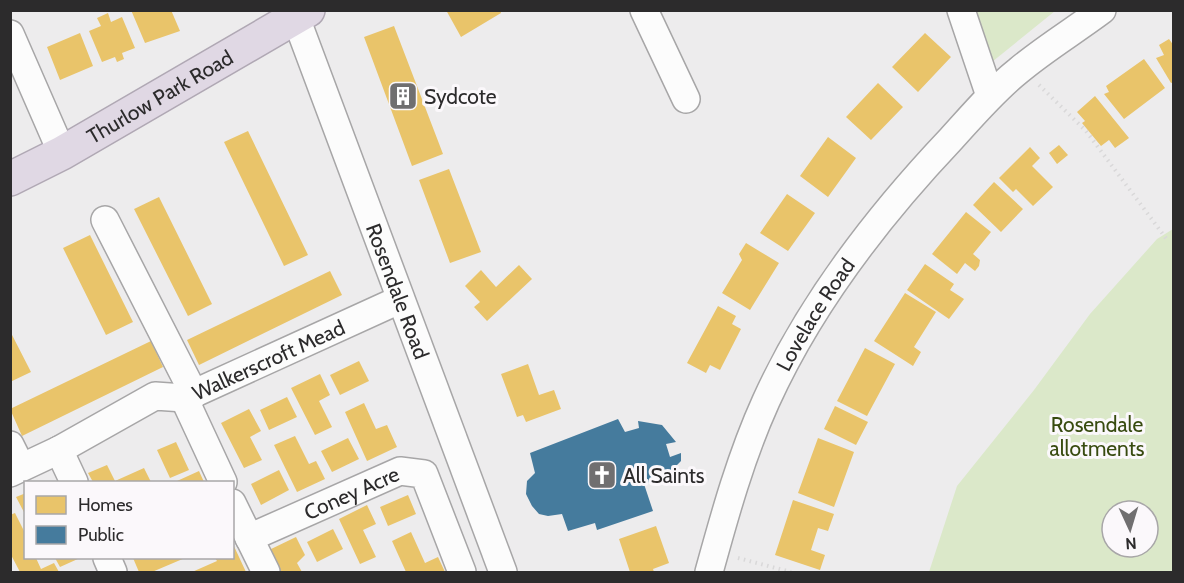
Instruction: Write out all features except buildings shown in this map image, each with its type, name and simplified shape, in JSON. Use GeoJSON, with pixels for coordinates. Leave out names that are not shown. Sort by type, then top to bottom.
{"type":"FeatureCollection","features":[{"type":"Feature","properties":{"kind":"highway","name":"Thurlow Park Road"},"geometry":{"type":"LineString","coordinates":[[10,179],[62,153],[299,13]]}},
{"type":"Feature","properties":{"kind":"street"},"geometry":{"type":"LineString","coordinates":[[644,10],[686,99]]}},
{"type":"Feature","properties":{"kind":"street"},"geometry":{"type":"LineString","coordinates":[[961,10],[990,96]]}},
{"type":"Feature","properties":{"kind":"street","name":"Lovelace Road"},"geometry":{"type":"LineString","coordinates":[[709,573],[733,484],[767,400],[819,305],[860,245],[932,159],[990,96],[1029,62],[1102,10]]}},
{"type":"Feature","properties":{"kind":"street","name":"Rosendale Road"},"geometry":{"type":"LineString","coordinates":[[299,13],[399,300],[503,573]]}},
{"type":"Feature","properties":{"kind":"street"},"geometry":{"type":"LineString","coordinates":[[10,34],[62,153]]}},
{"type":"Feature","properties":{"kind":"street"},"geometry":{"type":"LineString","coordinates":[[105,220],[189,396],[222,481]]}},
{"type":"Feature","properties":{"kind":"street","name":"Walkerscroft Mead"},"geometry":{"type":"LineString","coordinates":[[14,462],[59,450],[155,396],[189,396],[399,300]]}},
{"type":"Feature","properties":{"kind":"street"},"geometry":{"type":"LineString","coordinates":[[59,450],[73,481]]}},
{"type":"Feature","properties":{"kind":"street","name":"Coney Acre"},"geometry":{"type":"LineString","coordinates":[[249,538],[400,471],[424,474],[463,569],[462,573]]}},
{"type":"Feature","properties":{"kind":"street"},"geometry":{"type":"LineString","coordinates":[[234,506],[266,573]]}},
{"type":"Feature","properties":{"kind":"street"},"geometry":{"type":"LineString","coordinates":[[107,559],[113,573]]}},
{"type":"Feature","properties":{"kind":"path"},"geometry":{"type":"LineString","coordinates":[[1048,93],[1086,131],[1168,241]]}},
{"type":"Feature","properties":{"kind":"path"},"geometry":{"type":"LineString","coordinates":[[734,556],[791,573]]}},
{"type":"Feature","properties":{"kind":"green space"},"geometry":{"type":"Polygon","coordinates":[[[970,11],[1055,11],[987,66],[970,11]]]}},
{"type":"Feature","properties":{"kind":"green space","name":"Rosendale allotments"},"geometry":{"type":"Polygon","coordinates":[[[1173,229],[1173,572],[929,572],[957,486],[1034,390],[1090,314],[1157,239],[1173,229]]]}},
{"type":"Feature","properties":{"kind":"place","name":"Sydcote"},"geometry":{"type":"Point","coordinates":[403,96]}},
{"type":"Feature","properties":{"kind":"place","name":"All Saints"},"geometry":{"type":"Point","coordinates":[602,475]}}]}
